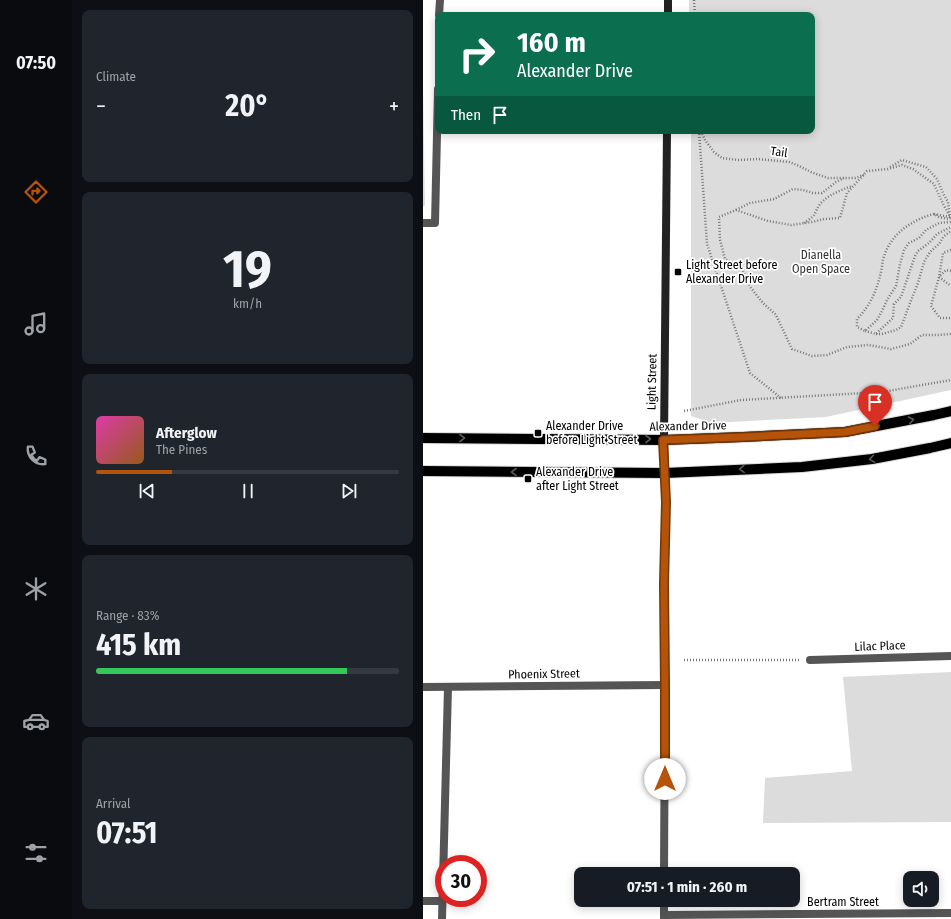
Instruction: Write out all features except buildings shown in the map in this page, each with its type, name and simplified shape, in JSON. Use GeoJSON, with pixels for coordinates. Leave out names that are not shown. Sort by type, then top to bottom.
{"type":"FeatureCollection","features":[{"type":"Feature","properties":{"kind":"main road","name":"Alexander Drive"},"geometry":{"type":"LineString","coordinates":[[423,438],[663,440],[845,432],[951,411]]}},
{"type":"Feature","properties":{"kind":"main road"},"geometry":{"type":"LineString","coordinates":[[423,471],[665,472],[802,467],[872,459],[951,443]]}},
{"type":"Feature","properties":{"kind":"street"},"geometry":{"type":"LineString","coordinates":[[439,12],[440,0]]}},
{"type":"Feature","properties":{"kind":"street"},"geometry":{"type":"LineString","coordinates":[[668,0],[668,12]]}},
{"type":"Feature","properties":{"kind":"street"},"geometry":{"type":"LineString","coordinates":[[423,223],[435,223],[437,134]]}},
{"type":"Feature","properties":{"kind":"street","name":"Light Street"},"geometry":{"type":"LineString","coordinates":[[664,867],[664,584],[666,502],[663,440],[667,134]]}},
{"type":"Feature","properties":{"kind":"street","name":"Lilac Place"},"geometry":{"type":"LineString","coordinates":[[810,660],[951,656]]}},
{"type":"Feature","properties":{"kind":"street","name":"Phoenix Street"},"geometry":{"type":"LineString","coordinates":[[423,687],[665,685]]}},
{"type":"Feature","properties":{"kind":"street"},"geometry":{"type":"LineString","coordinates":[[443,855],[448,687]]}},
{"type":"Feature","properties":{"kind":"street"},"geometry":{"type":"LineString","coordinates":[[423,901],[435,901]]}},
{"type":"Feature","properties":{"kind":"street"},"geometry":{"type":"LineString","coordinates":[[442,907],[442,919]]}},
{"type":"Feature","properties":{"kind":"street","name":"Bertram Street"},"geometry":{"type":"LineString","coordinates":[[664,917],[951,913]]}},
{"type":"Feature","properties":{"kind":"path"},"geometry":{"type":"LineString","coordinates":[[694,0],[695,12]]}},
{"type":"Feature","properties":{"kind":"path"},"geometry":{"type":"LineString","coordinates":[[700,134],[707,244],[750,373],[781,398]]}},
{"type":"Feature","properties":{"kind":"path","name":"Tail"},"geometry":{"type":"LineString","coordinates":[[702,134],[714,152],[722,158],[789,162],[828,178],[855,178],[867,171],[902,166],[913,169],[934,184],[951,219]]}},
{"type":"Feature","properties":{"kind":"path"},"geometry":{"type":"LineString","coordinates":[[887,169],[902,160],[926,167],[937,179],[948,202],[951,219]]}},
{"type":"Feature","properties":{"kind":"path"},"geometry":{"type":"LineString","coordinates":[[736,210],[768,221],[791,225],[824,219],[840,218],[847,193],[864,174]]}},
{"type":"Feature","properties":{"kind":"path"},"geometry":{"type":"LineString","coordinates":[[844,178],[822,193],[813,193],[793,189],[774,199],[750,203],[719,217],[720,240],[725,259],[741,267],[751,288],[763,303],[776,315],[792,349],[812,356],[827,355],[847,347],[868,345],[891,349],[909,344],[923,334],[951,334]]}},
{"type":"Feature","properties":{"kind":"path"},"geometry":{"type":"LineString","coordinates":[[803,223],[813,216],[821,203],[829,196],[855,185]]}},
{"type":"Feature","properties":{"kind":"path"},"geometry":{"type":"LineString","coordinates":[[951,219],[934,214],[923,217],[910,224],[897,234],[890,243],[883,258],[881,271],[875,290],[869,305],[857,319],[857,327],[876,334],[882,334],[901,327],[918,284],[924,262],[930,252],[939,244],[944,236],[951,231]]}},
{"type":"Feature","properties":{"kind":"path"},"geometry":{"type":"LineString","coordinates":[[865,331],[877,320],[896,286],[904,250],[909,243],[919,238],[926,230],[951,219]]}},
{"type":"Feature","properties":{"kind":"path"},"geometry":{"type":"LineString","coordinates":[[876,334],[893,318],[894,304],[901,297],[918,251],[929,243],[937,234],[951,227]]}},
{"type":"Feature","properties":{"kind":"path"},"geometry":{"type":"LineString","coordinates":[[951,250],[943,253],[939,277],[931,306],[940,318],[951,318]]}},
{"type":"Feature","properties":{"kind":"path"},"geometry":{"type":"LineString","coordinates":[[939,277],[946,270],[951,271]]}},
{"type":"Feature","properties":{"kind":"path"},"geometry":{"type":"LineString","coordinates":[[939,277],[951,286]]}},
{"type":"Feature","properties":{"kind":"path"},"geometry":{"type":"LineString","coordinates":[[683,411],[741,400],[881,392],[951,380]]}},
{"type":"Feature","properties":{"kind":"path"},"geometry":{"type":"LineString","coordinates":[[684,660],[810,660]]}},
{"type":"Feature","properties":{"kind":"green space","name":"Dianella Open Space"},"geometry":{"type":"Polygon","coordinates":[[[689,0],[951,0],[951,390],[826,417],[712,423],[691,416],[691,134],[815,134],[815,12],[689,12],[689,0]]]}},
{"type":"Feature","properties":{"kind":"green space"},"geometry":{"type":"Polygon","coordinates":[[[423,83],[425,206],[423,206],[423,83]]]}},
{"type":"Feature","properties":{"kind":"green space"},"geometry":{"type":"Polygon","coordinates":[[[951,672],[951,822],[763,823],[765,778],[852,771],[843,677],[951,672]]]}},
{"type":"Feature","properties":{"kind":"place","name":"Light Street before Alexander Drive"},"geometry":{"type":"Point","coordinates":[678,272]}},
{"type":"Feature","properties":{"kind":"place","name":"Alexander Drive before Light Street"},"geometry":{"type":"Point","coordinates":[538,433]}},
{"type":"Feature","properties":{"kind":"place","name":"Alexander Drive after Light Street"},"geometry":{"type":"Point","coordinates":[528,479]}},
{"type":"Feature","properties":{"kind":"route"},"geometry":{"type":"LineString","coordinates":[[665,779],[664,584],[666,502],[663,440],[845,432],[875,426]]}}]}
